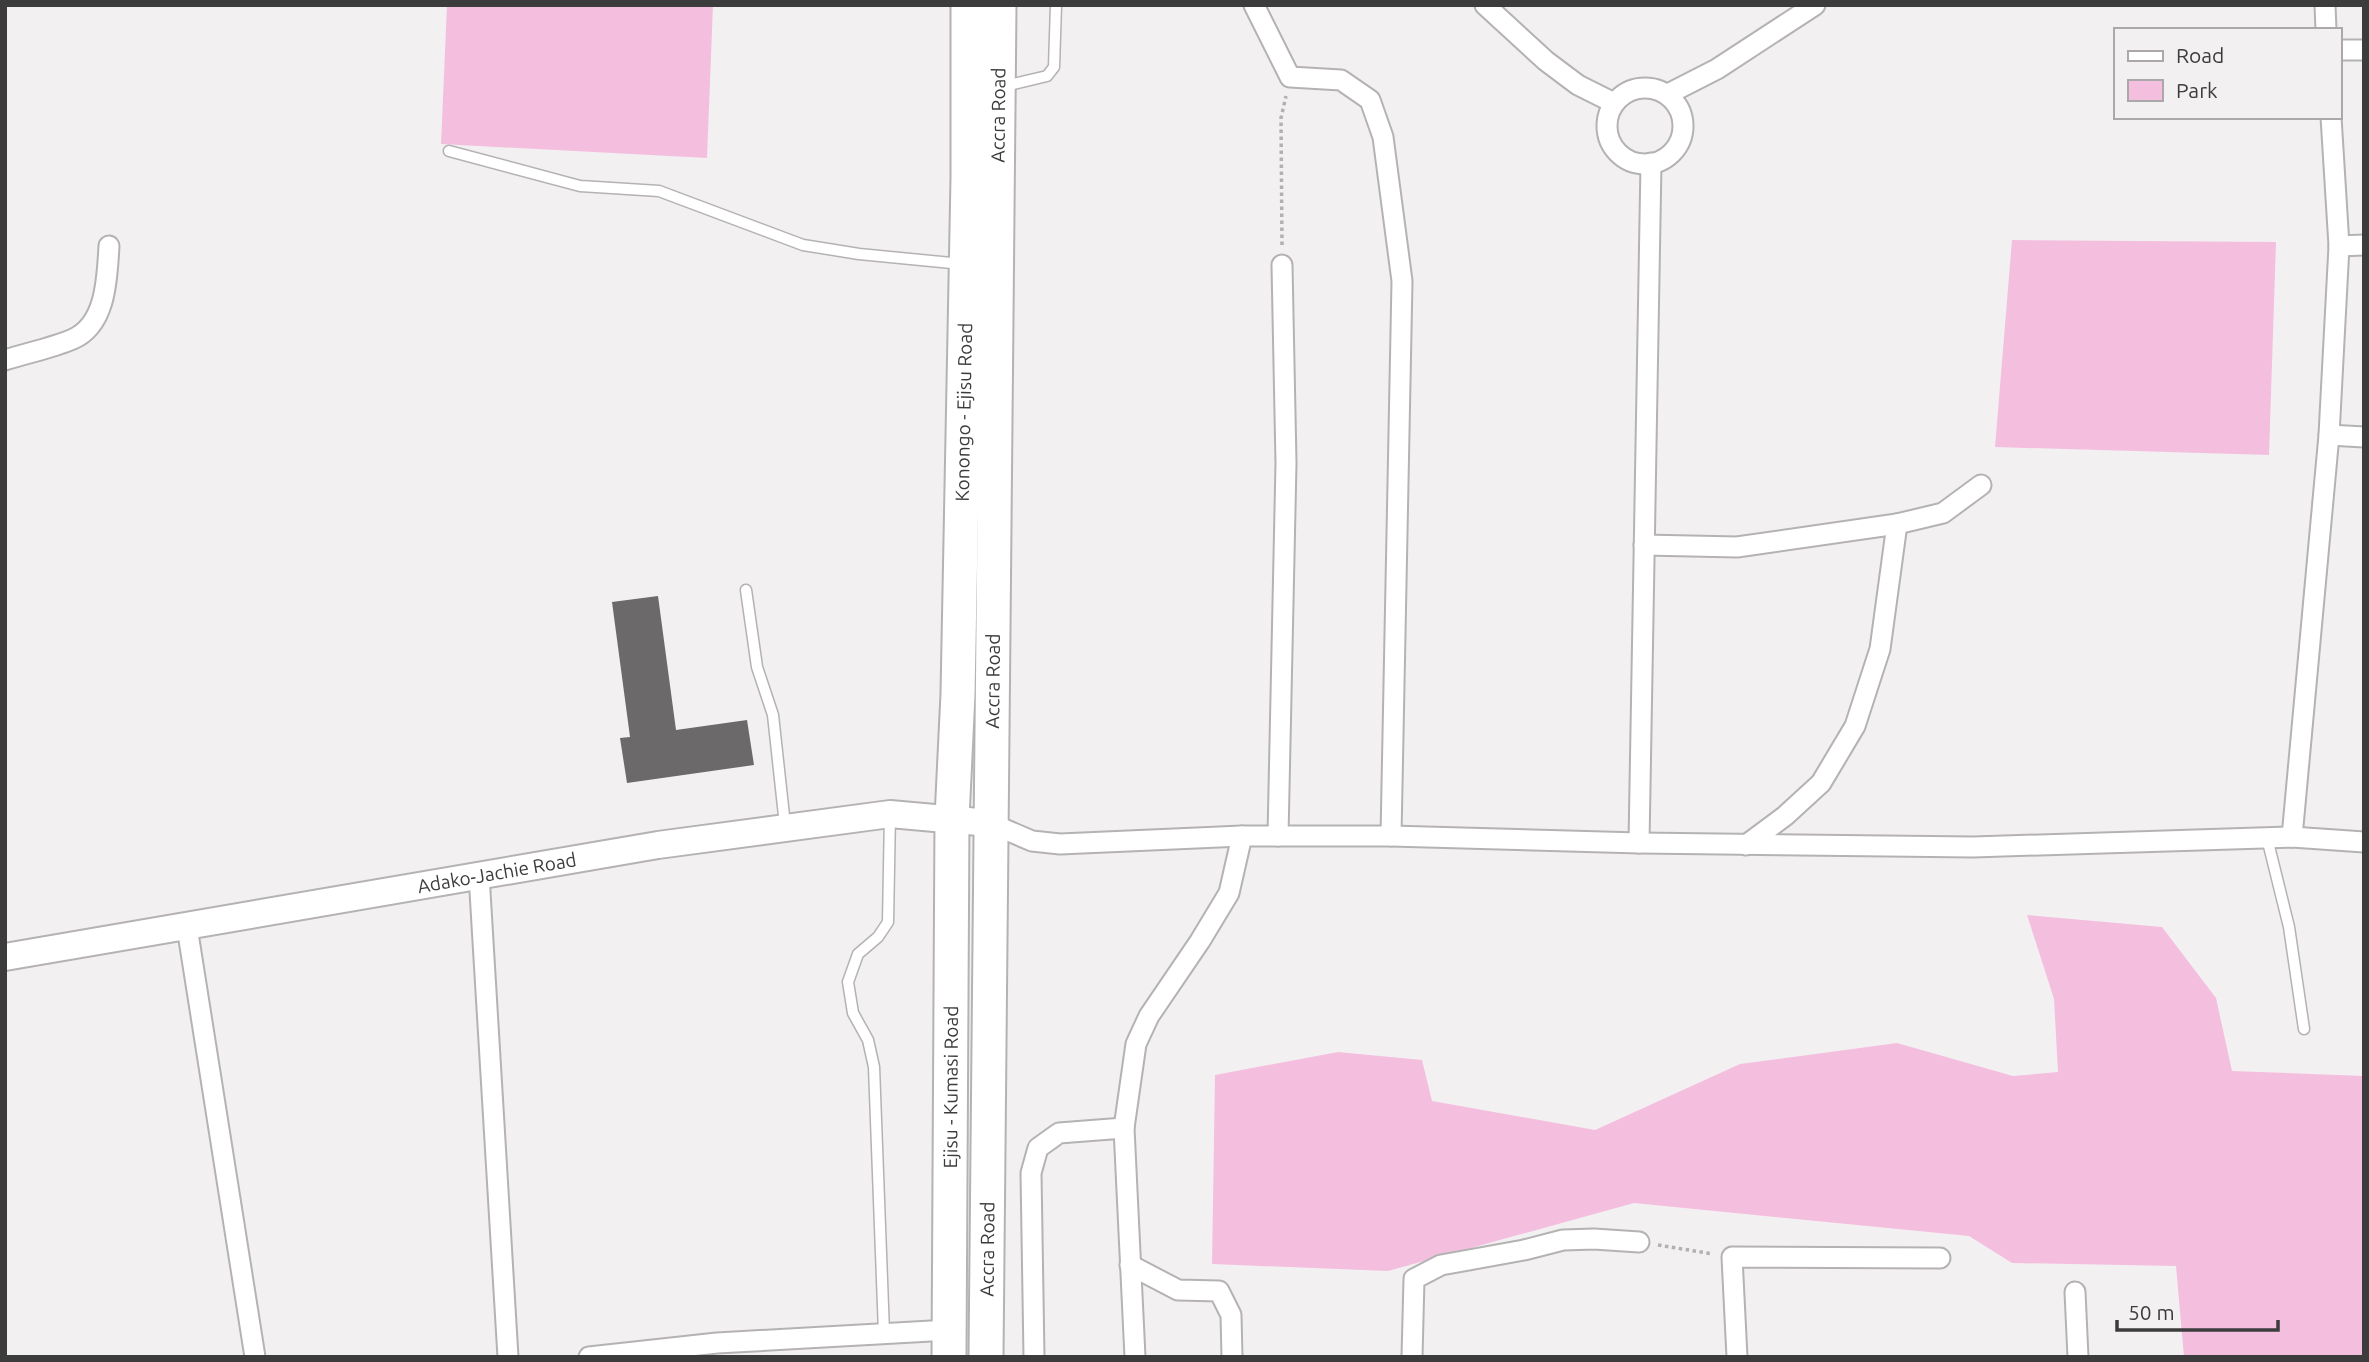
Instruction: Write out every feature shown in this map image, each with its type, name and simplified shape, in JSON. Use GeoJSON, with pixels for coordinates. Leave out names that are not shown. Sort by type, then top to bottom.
{"type":"FeatureCollection","features":[{"type":"Feature","properties":{"kind":"highway","name":"Konongo - Ejisu Road"},"geometry":{"type":"LineString","coordinates":[[952,818],[958,680],[968,5]]}},
{"type":"Feature","properties":{"kind":"highway","name":"Accra Road"},"geometry":{"type":"LineString","coordinates":[[986,1357],[999,5]]}},
{"type":"Feature","properties":{"kind":"highway","name":"Ejisu - Kumasi Road"},"geometry":{"type":"LineString","coordinates":[[949,1343],[952,818]]}},
{"type":"Feature","properties":{"kind":"street"},"geometry":{"type":"LineString","coordinates":[[1254,5],[1290,77],[1341,80],[1370,100],[1383,137],[1402,281],[1391,836]]}},
{"type":"Feature","properties":{"kind":"street"},"geometry":{"type":"LineString","coordinates":[[1485,5],[1546,61],[1578,85],[1614,103]]}},
{"type":"Feature","properties":{"kind":"street"},"geometry":{"type":"LineString","coordinates":[[1668,94],[1717,69],[1815,5]]}},
{"type":"Feature","properties":{"kind":"street"},"geometry":{"type":"LineString","coordinates":[[2325,5],[2326,28]]}},
{"type":"Feature","properties":{"kind":"street"},"geometry":{"type":"LineString","coordinates":[[2341,50],[2364,50]]}},
{"type":"Feature","properties":{"kind":"street"},"geometry":{"type":"LineString","coordinates":[[1639,88],[1654,88],[1668,94],[1678,105],[1683,120],[1682,134],[1676,148],[1665,158],[1651,163],[1636,163],[1623,157],[1613,146],[1608,132],[1608,117],[1614,103],[1625,93],[1639,88]]}},
{"type":"Feature","properties":{"kind":"street"},"geometry":{"type":"LineString","coordinates":[[2292,837],[2329,435],[2339,246],[2331,119]]}},
{"type":"Feature","properties":{"kind":"street"},"geometry":{"type":"LineString","coordinates":[[1639,844],[1651,163]]}},
{"type":"Feature","properties":{"kind":"street"},"geometry":{"type":"LineString","coordinates":[[2339,246],[2364,245]]}},
{"type":"Feature","properties":{"kind":"street"},"geometry":{"type":"LineString","coordinates":[[5,360],[76,338],[90,324],[101,305],[106,287],[109,246]]}},
{"type":"Feature","properties":{"kind":"street"},"geometry":{"type":"LineString","coordinates":[[1278,836],[1286,463],[1282,265]]}},
{"type":"Feature","properties":{"kind":"street"},"geometry":{"type":"LineString","coordinates":[[2329,435],[2364,437]]}},
{"type":"Feature","properties":{"kind":"street"},"geometry":{"type":"LineString","coordinates":[[1644,545],[1737,547],[1897,524],[1943,513],[1981,485]]}},
{"type":"Feature","properties":{"kind":"street"},"geometry":{"type":"LineString","coordinates":[[1746,845],[1785,816],[1821,783],[1855,726],[1880,649],[1897,524]]}},
{"type":"Feature","properties":{"kind":"street","name":"Adako-Jachie Road"},"geometry":{"type":"LineString","coordinates":[[5,957],[658,845],[890,814],[990,823]]}},
{"type":"Feature","properties":{"kind":"street"},"geometry":{"type":"LineString","coordinates":[[990,823],[1032,841],[1060,844],[1242,836],[1391,836],[1639,844],[1973,848],[2292,837],[2364,842]]}},
{"type":"Feature","properties":{"kind":"street"},"geometry":{"type":"LineString","coordinates":[[1135,1357],[1124,1128],[1136,1044],[1149,1016],[1229,893],[1242,836]]}},
{"type":"Feature","properties":{"kind":"street"},"geometry":{"type":"LineString","coordinates":[[480,875],[508,1357]]}},
{"type":"Feature","properties":{"kind":"street"},"geometry":{"type":"LineString","coordinates":[[187,927],[255,1357]]}},
{"type":"Feature","properties":{"kind":"street"},"geometry":{"type":"LineString","coordinates":[[1034,1357],[1031,1173],[1038,1148],[1059,1133],[1124,1128]]}},
{"type":"Feature","properties":{"kind":"street"},"geometry":{"type":"LineString","coordinates":[[1412,1357],[1415,1279],[1441,1265],[1563,1240],[1639,1242]]}},
{"type":"Feature","properties":{"kind":"street"},"geometry":{"type":"LineString","coordinates":[[1737,1357],[1732,1257],[1940,1258]]}},
{"type":"Feature","properties":{"kind":"street"},"geometry":{"type":"LineString","coordinates":[[1130,1265],[1178,1290],[1219,1291],[1231,1315],[1232,1357]]}},
{"type":"Feature","properties":{"kind":"street"},"geometry":{"type":"LineString","coordinates":[[2075,1292],[2078,1357]]}},
{"type":"Feature","properties":{"kind":"street"},"geometry":{"type":"LineString","coordinates":[[589,1357],[717,1343],[884,1334],[949,1343]]}},
{"type":"Feature","properties":{"kind":"lane"},"geometry":{"type":"LineString","coordinates":[[997,88],[1047,76],[1054,67],[1056,5]]}},
{"type":"Feature","properties":{"kind":"lane"},"geometry":{"type":"LineString","coordinates":[[449,151],[580,186],[659,191],[803,245],[859,254],[966,265]]}},
{"type":"Feature","properties":{"kind":"lane"},"geometry":{"type":"LineString","coordinates":[[746,590],[757,667],[773,715],[786,830]]}},
{"type":"Feature","properties":{"kind":"lane"},"geometry":{"type":"LineString","coordinates":[[884,1334],[874,1067],[868,1040],[853,1013],[848,982],[858,954],[878,937],[888,922],[890,814]]}},
{"type":"Feature","properties":{"kind":"lane"},"geometry":{"type":"LineString","coordinates":[[2267,838],[2289,927],[2304,1029]]}},
{"type":"Feature","properties":{"kind":"path"},"geometry":{"type":"LineString","coordinates":[[1282,265],[1281,118],[1290,77]]}},
{"type":"Feature","properties":{"kind":"path"},"geometry":{"type":"LineString","coordinates":[[1639,1242],[1732,1257]]}},
{"type":"Feature","properties":{"kind":"green space"},"geometry":{"type":"Polygon","coordinates":[[[447,5],[713,5],[707,158],[441,144],[447,5]]]}},
{"type":"Feature","properties":{"kind":"green space"},"geometry":{"type":"Polygon","coordinates":[[[2012,240],[2276,242],[2269,455],[1995,447],[2012,240]]]}},
{"type":"Feature","properties":{"kind":"green space"},"geometry":{"type":"Polygon","coordinates":[[[2027,915],[2162,927],[2216,998],[2232,1071],[2364,1076],[2364,1357],[2184,1357],[2176,1266],[2012,1263],[1969,1236],[1634,1203],[1388,1271],[1212,1264],[1215,1075],[1338,1052],[1422,1060],[1432,1101],[1595,1130],[1740,1064],[1897,1043],[2013,1076],[2058,1072],[2054,999],[2027,915]]]}},
{"type":"Feature","properties":{"kind":"building"},"geometry":{"type":"Polygon","coordinates":[[[658,596],[676,730],[747,720],[754,765],[627,783],[620,738],[630,737],[612,602],[658,596]]]}}]}
